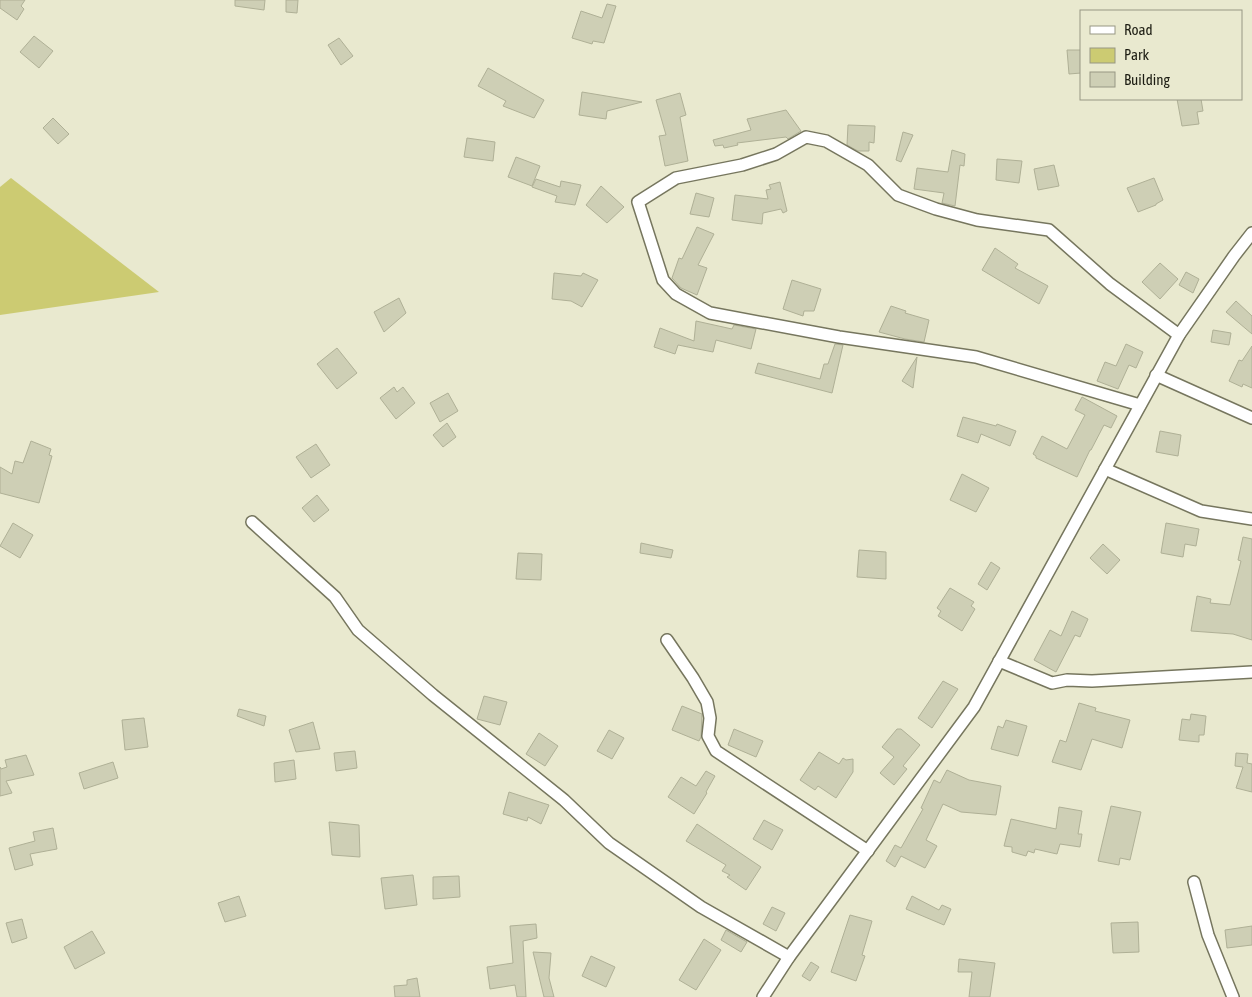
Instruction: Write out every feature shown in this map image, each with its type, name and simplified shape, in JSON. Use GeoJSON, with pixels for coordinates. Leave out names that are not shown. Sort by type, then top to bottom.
{"type":"FeatureCollection","features":[{"type":"Feature","properties":{"kind":"street"},"geometry":{"type":"LineString","coordinates":[[1140,405],[976,356],[839,337],[710,312],[676,294],[663,280],[638,202],[676,178],[742,165],[776,154],[806,137],[826,141],[868,165],[898,195],[936,209],[977,220],[1049,230],[1110,284],[1179,335]]}},
{"type":"Feature","properties":{"kind":"street"},"geometry":{"type":"LineString","coordinates":[[763,997],[789,957],[974,707],[1156,374],[1179,335],[1252,233]]}},
{"type":"Feature","properties":{"kind":"street"},"geometry":{"type":"LineString","coordinates":[[1156,374],[1252,418]]}},
{"type":"Feature","properties":{"kind":"street"},"geometry":{"type":"LineString","coordinates":[[1105,469],[1201,511],[1252,519]]}},
{"type":"Feature","properties":{"kind":"street"},"geometry":{"type":"LineString","coordinates":[[252,522],[335,597],[358,630],[433,695],[564,800],[609,843],[702,907],[789,957]]}},
{"type":"Feature","properties":{"kind":"street"},"geometry":{"type":"LineString","coordinates":[[667,640],[707,702],[710,718],[708,736],[716,751],[868,850]]}},
{"type":"Feature","properties":{"kind":"street"},"geometry":{"type":"LineString","coordinates":[[999,661],[1052,683],[1067,680],[1092,681],[1252,672]]}},
{"type":"Feature","properties":{"kind":"street"},"geometry":{"type":"LineString","coordinates":[[1194,882],[1208,935],[1233,997]]}},
{"type":"Feature","properties":{"kind":"green space"},"geometry":{"type":"Polygon","coordinates":[[[11,178],[159,292],[0,315],[0,187],[11,178]]]}},
{"type":"Feature","properties":{"kind":"building"},"geometry":{"type":"Polygon","coordinates":[[[0,0],[25,0],[21,6],[24,9],[17,20],[0,8],[0,0]]]}},
{"type":"Feature","properties":{"kind":"building"},"geometry":{"type":"Polygon","coordinates":[[[235,0],[265,0],[264,10],[235,6],[235,0]]]}},
{"type":"Feature","properties":{"kind":"building"},"geometry":{"type":"Polygon","coordinates":[[[286,0],[298,0],[297,13],[286,12],[286,0]]]}},
{"type":"Feature","properties":{"kind":"building"},"geometry":{"type":"Polygon","coordinates":[[[607,4],[616,6],[604,43],[593,41],[592,44],[572,38],[581,11],[602,18],[607,4]]]}},
{"type":"Feature","properties":{"kind":"building"},"geometry":{"type":"Polygon","coordinates":[[[34,36],[53,51],[39,68],[20,52],[34,36]]]}},
{"type":"Feature","properties":{"kind":"building"},"geometry":{"type":"Polygon","coordinates":[[[339,38],[353,56],[341,65],[328,45],[339,38]]]}},
{"type":"Feature","properties":{"kind":"building"},"geometry":{"type":"Polygon","coordinates":[[[1067,50],[1080,50],[1080,73],[1069,74],[1067,50]]]}},
{"type":"Feature","properties":{"kind":"building"},"geometry":{"type":"Polygon","coordinates":[[[488,68],[544,100],[534,118],[503,106],[506,101],[478,86],[488,68]]]}},
{"type":"Feature","properties":{"kind":"building"},"geometry":{"type":"Polygon","coordinates":[[[582,92],[642,102],[607,111],[606,119],[579,115],[582,92]]]}},
{"type":"Feature","properties":{"kind":"building"},"geometry":{"type":"Polygon","coordinates":[[[680,93],[686,115],[680,117],[688,161],[665,166],[659,136],[666,135],[656,100],[680,93]]]}},
{"type":"Feature","properties":{"kind":"building"},"geometry":{"type":"Polygon","coordinates":[[[1177,100],[1201,100],[1203,111],[1197,112],[1199,124],[1182,126],[1177,100]]]}},
{"type":"Feature","properties":{"kind":"building"},"geometry":{"type":"Polygon","coordinates":[[[786,110],[801,131],[788,139],[786,137],[737,143],[738,145],[724,148],[723,145],[715,146],[713,140],[751,130],[747,119],[786,110]]]}},
{"type":"Feature","properties":{"kind":"building"},"geometry":{"type":"Polygon","coordinates":[[[53,118],[69,134],[58,144],[43,128],[53,118]]]}},
{"type":"Feature","properties":{"kind":"building"},"geometry":{"type":"Polygon","coordinates":[[[848,125],[875,126],[874,143],[869,142],[869,151],[858,151],[847,145],[848,125]]]}},
{"type":"Feature","properties":{"kind":"building"},"geometry":{"type":"Polygon","coordinates":[[[903,132],[913,135],[901,162],[896,160],[903,132]]]}},
{"type":"Feature","properties":{"kind":"building"},"geometry":{"type":"Polygon","coordinates":[[[467,138],[495,142],[493,161],[464,157],[467,138]]]}},
{"type":"Feature","properties":{"kind":"building"},"geometry":{"type":"Polygon","coordinates":[[[952,150],[965,154],[964,166],[960,165],[955,206],[942,203],[944,193],[914,189],[917,168],[948,172],[952,150]]]}},
{"type":"Feature","properties":{"kind":"building"},"geometry":{"type":"Polygon","coordinates":[[[516,157],[540,166],[532,186],[508,177],[516,157]]]}},
{"type":"Feature","properties":{"kind":"building"},"geometry":{"type":"Polygon","coordinates":[[[997,159],[1022,161],[1019,183],[996,180],[997,159]]]}},
{"type":"Feature","properties":{"kind":"building"},"geometry":{"type":"Polygon","coordinates":[[[1054,165],[1059,186],[1038,190],[1034,169],[1054,165]]]}},
{"type":"Feature","properties":{"kind":"building"},"geometry":{"type":"Polygon","coordinates":[[[1154,178],[1163,200],[1138,212],[1127,188],[1154,178]]]}},
{"type":"Feature","properties":{"kind":"building"},"geometry":{"type":"Polygon","coordinates":[[[536,179],[560,187],[561,181],[581,185],[575,205],[555,202],[557,196],[532,187],[536,179]]]}},
{"type":"Feature","properties":{"kind":"building"},"geometry":{"type":"Polygon","coordinates":[[[780,182],[787,211],[783,213],[781,209],[763,213],[762,224],[732,220],[735,195],[768,199],[766,190],[771,189],[769,185],[780,182]]]}},
{"type":"Feature","properties":{"kind":"building"},"geometry":{"type":"Polygon","coordinates":[[[601,186],[624,207],[607,223],[586,205],[601,186]]]}},
{"type":"Feature","properties":{"kind":"building"},"geometry":{"type":"Polygon","coordinates":[[[696,193],[714,198],[709,217],[690,214],[696,193]]]}},
{"type":"Feature","properties":{"kind":"building"},"geometry":{"type":"Polygon","coordinates":[[[697,227],[714,234],[698,265],[707,268],[697,295],[681,288],[672,278],[679,258],[682,259],[697,227]]]}},
{"type":"Feature","properties":{"kind":"building"},"geometry":{"type":"Polygon","coordinates":[[[995,248],[1018,264],[1015,268],[1048,286],[1039,304],[982,270],[995,248]]]}},
{"type":"Feature","properties":{"kind":"building"},"geometry":{"type":"Polygon","coordinates":[[[1160,263],[1178,279],[1160,299],[1142,282],[1160,263]]]}},
{"type":"Feature","properties":{"kind":"building"},"geometry":{"type":"Polygon","coordinates":[[[1186,272],[1199,279],[1193,293],[1179,285],[1186,272]]]}},
{"type":"Feature","properties":{"kind":"building"},"geometry":{"type":"Polygon","coordinates":[[[554,273],[581,276],[583,273],[598,280],[582,307],[571,301],[552,299],[554,273]]]}},
{"type":"Feature","properties":{"kind":"building"},"geometry":{"type":"Polygon","coordinates":[[[792,280],[821,289],[814,311],[804,311],[803,316],[783,309],[792,280]]]}},
{"type":"Feature","properties":{"kind":"building"},"geometry":{"type":"Polygon","coordinates":[[[399,298],[406,313],[384,332],[374,312],[399,298]]]}},
{"type":"Feature","properties":{"kind":"building"},"geometry":{"type":"Polygon","coordinates":[[[1236,301],[1252,316],[1252,334],[1226,312],[1236,301]]]}},
{"type":"Feature","properties":{"kind":"building"},"geometry":{"type":"Polygon","coordinates":[[[891,306],[906,311],[905,313],[929,320],[924,342],[879,332],[891,306]]]}},
{"type":"Feature","properties":{"kind":"building"},"geometry":{"type":"Polygon","coordinates":[[[696,321],[732,329],[734,325],[756,329],[751,349],[716,340],[713,352],[678,345],[675,354],[654,347],[660,328],[694,341],[696,321]]]}},
{"type":"Feature","properties":{"kind":"building"},"geometry":{"type":"Polygon","coordinates":[[[1213,330],[1231,333],[1229,345],[1211,342],[1213,330]]]}},
{"type":"Feature","properties":{"kind":"building"},"geometry":{"type":"Polygon","coordinates":[[[835,344],[843,345],[832,393],[755,373],[758,363],[820,379],[824,364],[828,364],[835,344]]]}},
{"type":"Feature","properties":{"kind":"building"},"geometry":{"type":"Polygon","coordinates":[[[1126,344],[1143,352],[1136,368],[1129,365],[1118,389],[1097,381],[1105,362],[1116,366],[1126,344]]]}},
{"type":"Feature","properties":{"kind":"building"},"geometry":{"type":"Polygon","coordinates":[[[1252,346],[1252,388],[1243,384],[1242,387],[1229,381],[1239,360],[1242,361],[1252,346]]]}},
{"type":"Feature","properties":{"kind":"building"},"geometry":{"type":"Polygon","coordinates":[[[337,348],[357,373],[337,389],[317,364],[337,348]]]}},
{"type":"Feature","properties":{"kind":"building"},"geometry":{"type":"Polygon","coordinates":[[[917,357],[913,388],[902,381],[917,357]]]}},
{"type":"Feature","properties":{"kind":"building"},"geometry":{"type":"Polygon","coordinates":[[[394,387],[397,392],[403,387],[415,403],[396,419],[380,398],[394,387]]]}},
{"type":"Feature","properties":{"kind":"building"},"geometry":{"type":"Polygon","coordinates":[[[448,393],[458,411],[440,422],[430,403],[448,393]]]}},
{"type":"Feature","properties":{"kind":"building"},"geometry":{"type":"Polygon","coordinates":[[[1082,397],[1117,416],[1111,428],[1104,425],[1077,477],[1036,458],[1033,454],[1042,436],[1067,449],[1085,415],[1075,410],[1082,397]]]}},
{"type":"Feature","properties":{"kind":"building"},"geometry":{"type":"Polygon","coordinates":[[[963,417],[996,426],[997,424],[1016,431],[1010,446],[981,434],[978,443],[957,436],[963,417]]]}},
{"type":"Feature","properties":{"kind":"building"},"geometry":{"type":"Polygon","coordinates":[[[447,423],[456,437],[443,447],[433,435],[447,423]]]}},
{"type":"Feature","properties":{"kind":"building"},"geometry":{"type":"Polygon","coordinates":[[[1160,431],[1181,435],[1178,456],[1156,452],[1160,431]]]}},
{"type":"Feature","properties":{"kind":"building"},"geometry":{"type":"Polygon","coordinates":[[[31,441],[51,449],[49,455],[52,456],[39,503],[0,493],[0,467],[12,474],[15,461],[23,463],[31,441]]]}},
{"type":"Feature","properties":{"kind":"building"},"geometry":{"type":"Polygon","coordinates":[[[316,444],[330,465],[311,478],[296,457],[316,444]]]}},
{"type":"Feature","properties":{"kind":"building"},"geometry":{"type":"Polygon","coordinates":[[[962,474],[989,488],[976,512],[950,500],[962,474]]]}},
{"type":"Feature","properties":{"kind":"building"},"geometry":{"type":"Polygon","coordinates":[[[317,495],[329,510],[314,522],[302,508],[317,495]]]}},
{"type":"Feature","properties":{"kind":"building"},"geometry":{"type":"Polygon","coordinates":[[[13,523],[33,535],[20,558],[0,546],[13,523]]]}},
{"type":"Feature","properties":{"kind":"building"},"geometry":{"type":"Polygon","coordinates":[[[1166,523],[1199,529],[1196,546],[1185,544],[1183,557],[1161,553],[1166,523]]]}},
{"type":"Feature","properties":{"kind":"building"},"geometry":{"type":"Polygon","coordinates":[[[1243,537],[1252,539],[1252,640],[1233,634],[1191,631],[1197,596],[1211,599],[1210,603],[1230,605],[1241,561],[1238,560],[1243,537]]]}},
{"type":"Feature","properties":{"kind":"building"},"geometry":{"type":"Polygon","coordinates":[[[641,543],[673,550],[671,558],[640,553],[641,543]]]}},
{"type":"Feature","properties":{"kind":"building"},"geometry":{"type":"Polygon","coordinates":[[[1103,544],[1120,560],[1107,574],[1090,558],[1103,544]]]}},
{"type":"Feature","properties":{"kind":"building"},"geometry":{"type":"Polygon","coordinates":[[[859,550],[886,552],[886,579],[857,577],[859,550]]]}},
{"type":"Feature","properties":{"kind":"building"},"geometry":{"type":"Polygon","coordinates":[[[518,553],[542,554],[541,580],[516,579],[518,553]]]}},
{"type":"Feature","properties":{"kind":"building"},"geometry":{"type":"Polygon","coordinates":[[[991,562],[1000,568],[987,590],[978,584],[991,562]]]}},
{"type":"Feature","properties":{"kind":"building"},"geometry":{"type":"Polygon","coordinates":[[[950,588],[974,602],[971,606],[975,609],[962,631],[938,616],[941,611],[937,608],[950,588]]]}},
{"type":"Feature","properties":{"kind":"building"},"geometry":{"type":"Polygon","coordinates":[[[1072,611],[1088,619],[1080,637],[1075,635],[1056,672],[1034,660],[1050,630],[1061,636],[1072,611]]]}},
{"type":"Feature","properties":{"kind":"building"},"geometry":{"type":"Polygon","coordinates":[[[943,681],[958,689],[932,728],[918,718],[943,681]]]}},
{"type":"Feature","properties":{"kind":"building"},"geometry":{"type":"Polygon","coordinates":[[[484,696],[507,702],[500,725],[477,719],[484,696]]]}},
{"type":"Feature","properties":{"kind":"building"},"geometry":{"type":"Polygon","coordinates":[[[1079,703],[1096,708],[1095,711],[1130,720],[1122,748],[1092,739],[1081,770],[1052,762],[1060,740],[1066,742],[1079,703]]]}},
{"type":"Feature","properties":{"kind":"building"},"geometry":{"type":"Polygon","coordinates":[[[682,706],[702,714],[701,737],[699,741],[672,730],[682,706]]]}},
{"type":"Feature","properties":{"kind":"building"},"geometry":{"type":"Polygon","coordinates":[[[239,709],[266,716],[264,726],[237,716],[239,709]]]}},
{"type":"Feature","properties":{"kind":"building"},"geometry":{"type":"Polygon","coordinates":[[[1191,714],[1206,716],[1204,735],[1199,735],[1199,742],[1179,740],[1182,719],[1190,720],[1191,714]]]}},
{"type":"Feature","properties":{"kind":"building"},"geometry":{"type":"Polygon","coordinates":[[[144,718],[148,747],[125,750],[122,720],[144,718]]]}},
{"type":"Feature","properties":{"kind":"building"},"geometry":{"type":"Polygon","coordinates":[[[1006,720],[1027,726],[1018,756],[991,749],[998,726],[1003,728],[1006,720]]]}},
{"type":"Feature","properties":{"kind":"building"},"geometry":{"type":"Polygon","coordinates":[[[313,722],[320,749],[296,752],[289,730],[313,722]]]}},
{"type":"Feature","properties":{"kind":"building"},"geometry":{"type":"Polygon","coordinates":[[[734,729],[763,741],[756,757],[728,745],[734,729]]]}},
{"type":"Feature","properties":{"kind":"building"},"geometry":{"type":"Polygon","coordinates":[[[897,729],[901,729],[920,745],[903,766],[907,769],[894,785],[880,773],[894,757],[882,747],[897,729]]]}},
{"type":"Feature","properties":{"kind":"building"},"geometry":{"type":"Polygon","coordinates":[[[609,730],[624,738],[612,759],[597,751],[609,730]]]}},
{"type":"Feature","properties":{"kind":"building"},"geometry":{"type":"Polygon","coordinates":[[[539,733],[558,746],[545,766],[526,754],[539,733]]]}},
{"type":"Feature","properties":{"kind":"building"},"geometry":{"type":"Polygon","coordinates":[[[355,751],[357,768],[336,771],[334,753],[355,751]]]}},
{"type":"Feature","properties":{"kind":"building"},"geometry":{"type":"Polygon","coordinates":[[[819,752],[839,764],[843,758],[846,760],[853,759],[853,772],[836,798],[818,786],[815,790],[800,780],[819,752]]]}},
{"type":"Feature","properties":{"kind":"building"},"geometry":{"type":"Polygon","coordinates":[[[1236,753],[1248,754],[1247,763],[1252,764],[1252,792],[1236,788],[1243,767],[1235,766],[1236,753]]]}},
{"type":"Feature","properties":{"kind":"building"},"geometry":{"type":"Polygon","coordinates":[[[26,755],[34,775],[6,781],[12,793],[0,796],[0,767],[1,769],[7,767],[5,760],[26,755]]]}},
{"type":"Feature","properties":{"kind":"building"},"geometry":{"type":"Polygon","coordinates":[[[294,760],[296,779],[275,782],[274,763],[294,760]]]}},
{"type":"Feature","properties":{"kind":"building"},"geometry":{"type":"Polygon","coordinates":[[[113,762],[118,778],[84,789],[79,773],[113,762]]]}},
{"type":"Feature","properties":{"kind":"building"},"geometry":{"type":"Polygon","coordinates":[[[947,770],[969,780],[1001,786],[996,815],[961,812],[943,804],[926,840],[937,846],[925,868],[901,856],[895,867],[886,861],[895,845],[901,848],[923,809],[921,808],[934,780],[940,783],[947,770]]]}},
{"type":"Feature","properties":{"kind":"building"},"geometry":{"type":"Polygon","coordinates":[[[706,771],[715,776],[694,814],[668,797],[681,777],[696,786],[706,771]]]}},
{"type":"Feature","properties":{"kind":"building"},"geometry":{"type":"Polygon","coordinates":[[[509,792],[549,805],[541,824],[528,817],[527,821],[503,814],[509,792]]]}},
{"type":"Feature","properties":{"kind":"building"},"geometry":{"type":"Polygon","coordinates":[[[1111,806],[1141,812],[1130,860],[1120,858],[1119,865],[1098,861],[1111,806]]]}},
{"type":"Feature","properties":{"kind":"building"},"geometry":{"type":"Polygon","coordinates":[[[1059,807],[1082,811],[1078,834],[1082,834],[1080,847],[1060,844],[1057,854],[1035,849],[1034,853],[1028,851],[1026,856],[1012,852],[1012,847],[1004,846],[1011,819],[1056,829],[1059,807]]]}},
{"type":"Feature","properties":{"kind":"building"},"geometry":{"type":"Polygon","coordinates":[[[764,820],[783,830],[772,850],[753,839],[764,820]]]}},
{"type":"Feature","properties":{"kind":"building"},"geometry":{"type":"Polygon","coordinates":[[[329,822],[359,825],[360,857],[332,855],[329,822]]]}},
{"type":"Feature","properties":{"kind":"building"},"geometry":{"type":"Polygon","coordinates":[[[697,824],[761,867],[746,890],[727,877],[730,875],[722,871],[726,865],[686,841],[697,824]]]}},
{"type":"Feature","properties":{"kind":"building"},"geometry":{"type":"Polygon","coordinates":[[[53,828],[57,849],[30,854],[33,865],[15,870],[9,848],[35,841],[33,832],[53,828]]]}},
{"type":"Feature","properties":{"kind":"building"},"geometry":{"type":"Polygon","coordinates":[[[413,875],[417,905],[385,909],[381,878],[413,875]]]}},
{"type":"Feature","properties":{"kind":"building"},"geometry":{"type":"Polygon","coordinates":[[[459,876],[460,897],[433,899],[433,877],[459,876]]]}},
{"type":"Feature","properties":{"kind":"building"},"geometry":{"type":"Polygon","coordinates":[[[239,896],[246,916],[225,922],[218,903],[239,896]]]}},
{"type":"Feature","properties":{"kind":"building"},"geometry":{"type":"Polygon","coordinates":[[[912,896],[939,910],[942,905],[951,909],[944,925],[906,909],[912,896]]]}},
{"type":"Feature","properties":{"kind":"building"},"geometry":{"type":"Polygon","coordinates":[[[772,907],[785,913],[776,931],[763,924],[772,907]]]}},
{"type":"Feature","properties":{"kind":"building"},"geometry":{"type":"Polygon","coordinates":[[[850,915],[872,921],[862,955],[865,956],[856,981],[831,972],[850,915]]]}},
{"type":"Feature","properties":{"kind":"building"},"geometry":{"type":"Polygon","coordinates":[[[22,919],[27,938],[12,943],[6,923],[22,919]]]}},
{"type":"Feature","properties":{"kind":"building"},"geometry":{"type":"Polygon","coordinates":[[[1138,922],[1139,952],[1113,953],[1111,923],[1138,922]]]}},
{"type":"Feature","properties":{"kind":"building"},"geometry":{"type":"Polygon","coordinates":[[[536,924],[537,938],[523,941],[526,997],[517,997],[515,985],[490,989],[487,967],[513,963],[510,926],[536,924]]]}},
{"type":"Feature","properties":{"kind":"building"},"geometry":{"type":"Polygon","coordinates":[[[1252,926],[1252,945],[1227,948],[1225,930],[1252,926]]]}},
{"type":"Feature","properties":{"kind":"building"},"geometry":{"type":"Polygon","coordinates":[[[726,930],[747,942],[741,952],[721,940],[726,930]]]}},
{"type":"Feature","properties":{"kind":"building"},"geometry":{"type":"Polygon","coordinates":[[[92,931],[105,953],[75,969],[64,947],[92,931]]]}},
{"type":"Feature","properties":{"kind":"building"},"geometry":{"type":"Polygon","coordinates":[[[704,939],[721,950],[696,990],[679,980],[704,939]]]}},
{"type":"Feature","properties":{"kind":"building"},"geometry":{"type":"Polygon","coordinates":[[[533,952],[551,953],[549,978],[554,997],[544,997],[533,952]]]}},
{"type":"Feature","properties":{"kind":"building"},"geometry":{"type":"Polygon","coordinates":[[[591,956],[615,967],[606,987],[582,976],[591,956]]]}},
{"type":"Feature","properties":{"kind":"building"},"geometry":{"type":"Polygon","coordinates":[[[959,959],[995,963],[990,997],[969,997],[972,972],[958,972],[959,959]]]}},
{"type":"Feature","properties":{"kind":"building"},"geometry":{"type":"Polygon","coordinates":[[[811,962],[819,967],[810,981],[802,976],[811,962]]]}},
{"type":"Feature","properties":{"kind":"building"},"geometry":{"type":"Polygon","coordinates":[[[417,978],[420,997],[395,997],[394,986],[407,985],[407,980],[417,978]]]}}]}
